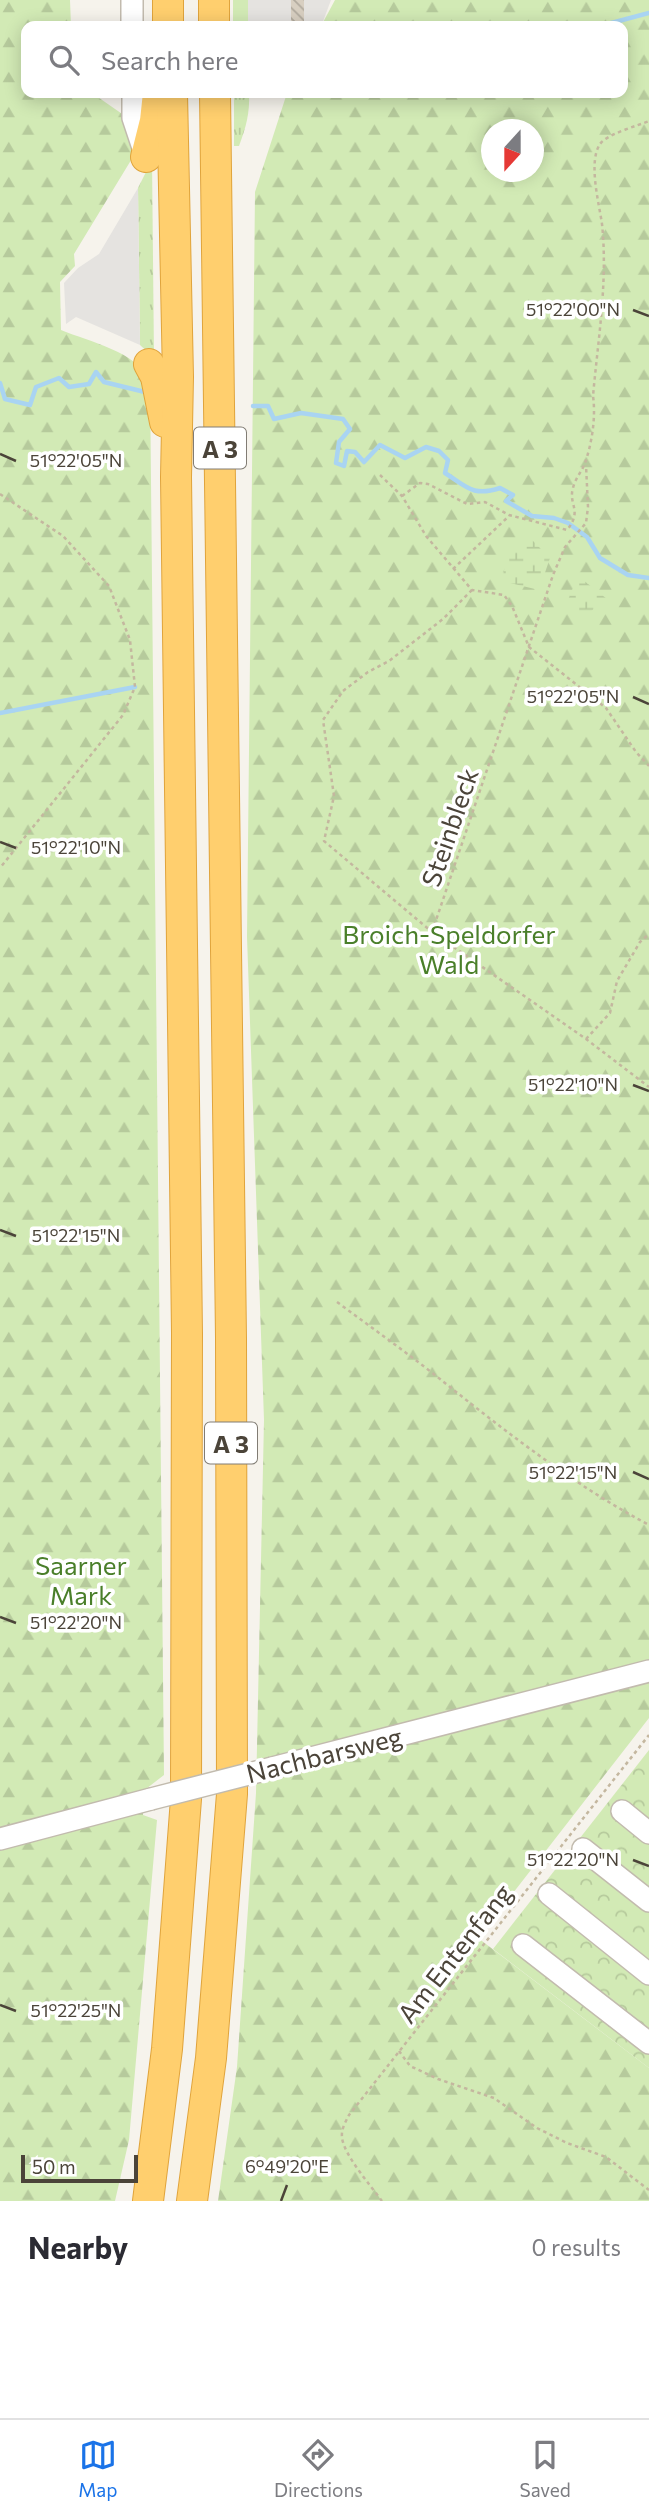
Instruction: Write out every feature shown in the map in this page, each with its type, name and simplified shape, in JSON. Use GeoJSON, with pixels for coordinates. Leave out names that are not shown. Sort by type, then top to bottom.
{"type":"FeatureCollection","features":[{"type":"Feature","properties":{"kind":"highway"},"geometry":{"type":"LineString","coordinates":[[214,0],[214,21]]}},
{"type":"Feature","properties":{"kind":"highway"},"geometry":{"type":"LineString","coordinates":[[146,157],[157,98]]}},
{"type":"Feature","properties":{"kind":"highway","name":"A 3"},"geometry":{"type":"LineString","coordinates":[[148,2201],[167,2049],[186,1799],[187,1333],[176,477],[178,377],[172,98]]}},
{"type":"Feature","properties":{"kind":"highway","name":"A 3"},"geometry":{"type":"LineString","coordinates":[[192,2201],[211,2058],[232,1794],[231,1338],[215,98]]}},
{"type":"Feature","properties":{"kind":"highway"},"geometry":{"type":"LineString","coordinates":[[149,364],[156,377],[176,477]]}},
{"type":"Feature","properties":{"kind":"lane"},"geometry":{"type":"LineString","coordinates":[[132,0],[132,21]]}},
{"type":"Feature","properties":{"kind":"lane"},"geometry":{"type":"LineString","coordinates":[[133,98],[133,118],[146,157]]}},
{"type":"Feature","properties":{"kind":"lane","name":"Nachbarsweg"},"geometry":{"type":"LineString","coordinates":[[0,1839],[649,1671]]}},
{"type":"Feature","properties":{"kind":"lane"},"geometry":{"type":"LineString","coordinates":[[622,1811],[649,1833]]}},
{"type":"Feature","properties":{"kind":"lane"},"geometry":{"type":"LineString","coordinates":[[583,1849],[649,1901]]}},
{"type":"Feature","properties":{"kind":"lane"},"geometry":{"type":"LineString","coordinates":[[548,1894],[649,1974]]}},
{"type":"Feature","properties":{"kind":"lane"},"geometry":{"type":"LineString","coordinates":[[523,1945],[649,2043]]}},
{"type":"Feature","properties":{"kind":"path"},"geometry":{"type":"LineString","coordinates":[[402,496],[420,483],[428,484],[467,504],[485,502],[509,515],[567,530],[573,522],[575,508],[572,492],[586,462],[595,411],[593,397],[603,287],[602,227],[596,181],[597,151],[607,138],[649,121]]}},
{"type":"Feature","properties":{"kind":"path","name":"Steinbleck"},"geometry":{"type":"LineString","coordinates":[[432,932],[552,575],[565,547],[583,528],[587,516],[586,462]]}},
{"type":"Feature","properties":{"kind":"path"},"geometry":{"type":"LineString","coordinates":[[380,475],[402,496],[426,536],[472,590],[504,595],[512,606],[529,647],[606,708],[636,752],[649,766]]}},
{"type":"Feature","properties":{"kind":"path"},"geometry":{"type":"LineString","coordinates":[[0,494],[63,536],[108,586],[130,640],[135,687],[123,715],[0,868]]}},
{"type":"Feature","properties":{"kind":"path"},"geometry":{"type":"LineString","coordinates":[[453,569],[509,515]]}},
{"type":"Feature","properties":{"kind":"path"},"geometry":{"type":"LineString","coordinates":[[472,590],[443,619],[343,691],[323,720],[334,796],[324,841],[432,932],[586,1039],[649,1087]]}},
{"type":"Feature","properties":{"kind":"path"},"geometry":{"type":"LineString","coordinates":[[586,1039],[610,1013],[617,981],[640,942],[649,934]]}},
{"type":"Feature","properties":{"kind":"path"},"geometry":{"type":"LineString","coordinates":[[337,1302],[552,1465],[649,1525]]}},
{"type":"Feature","properties":{"kind":"path","name":"Am Entenfang"},"geometry":{"type":"LineString","coordinates":[[382,2201],[348,2152],[342,2137],[349,2115],[649,1735]]}},
{"type":"Feature","properties":{"kind":"path"},"geometry":{"type":"LineString","coordinates":[[399,2051],[410,2066],[458,2087],[494,2098],[537,2128],[567,2143],[606,2157],[649,2190]]}},
{"type":"Feature","properties":{"kind":"green space","name":"Saarner Mark"},"geometry":{"type":"Polygon","coordinates":[[[0,0],[70,0],[71,21],[21,21],[21,98],[99,98],[128,118],[136,152],[74,254],[75,266],[60,282],[61,330],[123,355],[143,370],[150,380],[164,1775],[142,1792],[143,1815],[157,1820],[129,2140],[115,2201],[0,2201],[0,0]]]}},
{"type":"Feature","properties":{"kind":"green space"},"geometry":{"type":"Polygon","coordinates":[[[233,0],[248,0],[248,21],[233,21],[233,0]]]}},
{"type":"Feature","properties":{"kind":"green space","name":"Broich-Speldorfer Wald"},"geometry":{"type":"Polygon","coordinates":[[[335,0],[649,0],[649,1718],[478,1938],[649,2068],[649,2201],[218,2201],[237,2067],[256,1793],[264,1420],[247,937],[255,192],[285,98],[628,98],[628,21],[324,21],[335,0]]]}},
{"type":"Feature","properties":{"kind":"green space"},"geometry":{"type":"Polygon","coordinates":[[[234,98],[249,98],[247,120],[239,146],[234,146],[234,98]]]}},
{"type":"Feature","properties":{"kind":"green space"},"geometry":{"type":"Polygon","coordinates":[[[152,160],[154,358],[140,345],[138,188],[152,160]]]}},
{"type":"Feature","properties":{"kind":"green space"},"geometry":{"type":"Polygon","coordinates":[[[528,536],[550,558],[539,590],[502,581],[508,550],[528,536]]]}},
{"type":"Feature","properties":{"kind":"green space"},"geometry":{"type":"Polygon","coordinates":[[[578,576],[607,599],[586,615],[565,607],[578,576]]]}},
{"type":"Feature","properties":{"kind":"green space"},"geometry":{"type":"Polygon","coordinates":[[[649,1750],[649,2068],[493,1949],[649,1750]]]}},
{"type":"Feature","properties":{"kind":"shaded area"},"geometry":{"type":"Polygon","coordinates":[[[248,0],[291,0],[291,21],[248,21],[248,0]]]}},
{"type":"Feature","properties":{"kind":"shaded area"},"geometry":{"type":"Polygon","coordinates":[[[304,0],[331,0],[323,21],[304,21],[304,0]]]}},
{"type":"Feature","properties":{"kind":"shaded area"},"geometry":{"type":"Polygon","coordinates":[[[138,188],[140,345],[76,317],[66,324],[64,283],[78,268],[99,254],[138,188]]]}},
{"type":"Feature","properties":{"kind":"building"},"geometry":{"type":"Polygon","coordinates":[[[291,0],[304,0],[304,21],[291,21],[291,0]]]}},
{"type":"Feature","properties":{"kind":"waterway"},"geometry":{"type":"LineString","coordinates":[[619,21],[649,13]]}},
{"type":"Feature","properties":{"kind":"waterway"},"geometry":{"type":"LineString","coordinates":[[0,383],[5,399],[30,405],[36,387],[59,378],[69,387],[89,384],[96,372],[104,382],[149,393]]}},
{"type":"Feature","properties":{"kind":"waterway"},"geometry":{"type":"LineString","coordinates":[[253,406],[268,406],[274,419],[301,413],[343,419],[350,429],[339,442],[336,463],[344,466],[347,451],[355,452],[364,462],[380,445],[405,458],[426,447],[439,451],[448,460],[445,473],[465,486],[477,491],[500,488],[513,495],[506,501],[532,516],[554,518],[568,523],[587,537],[600,558],[628,575],[649,578]]}},
{"type":"Feature","properties":{"kind":"waterway"},"geometry":{"type":"LineString","coordinates":[[0,713],[135,687]]}}]}
